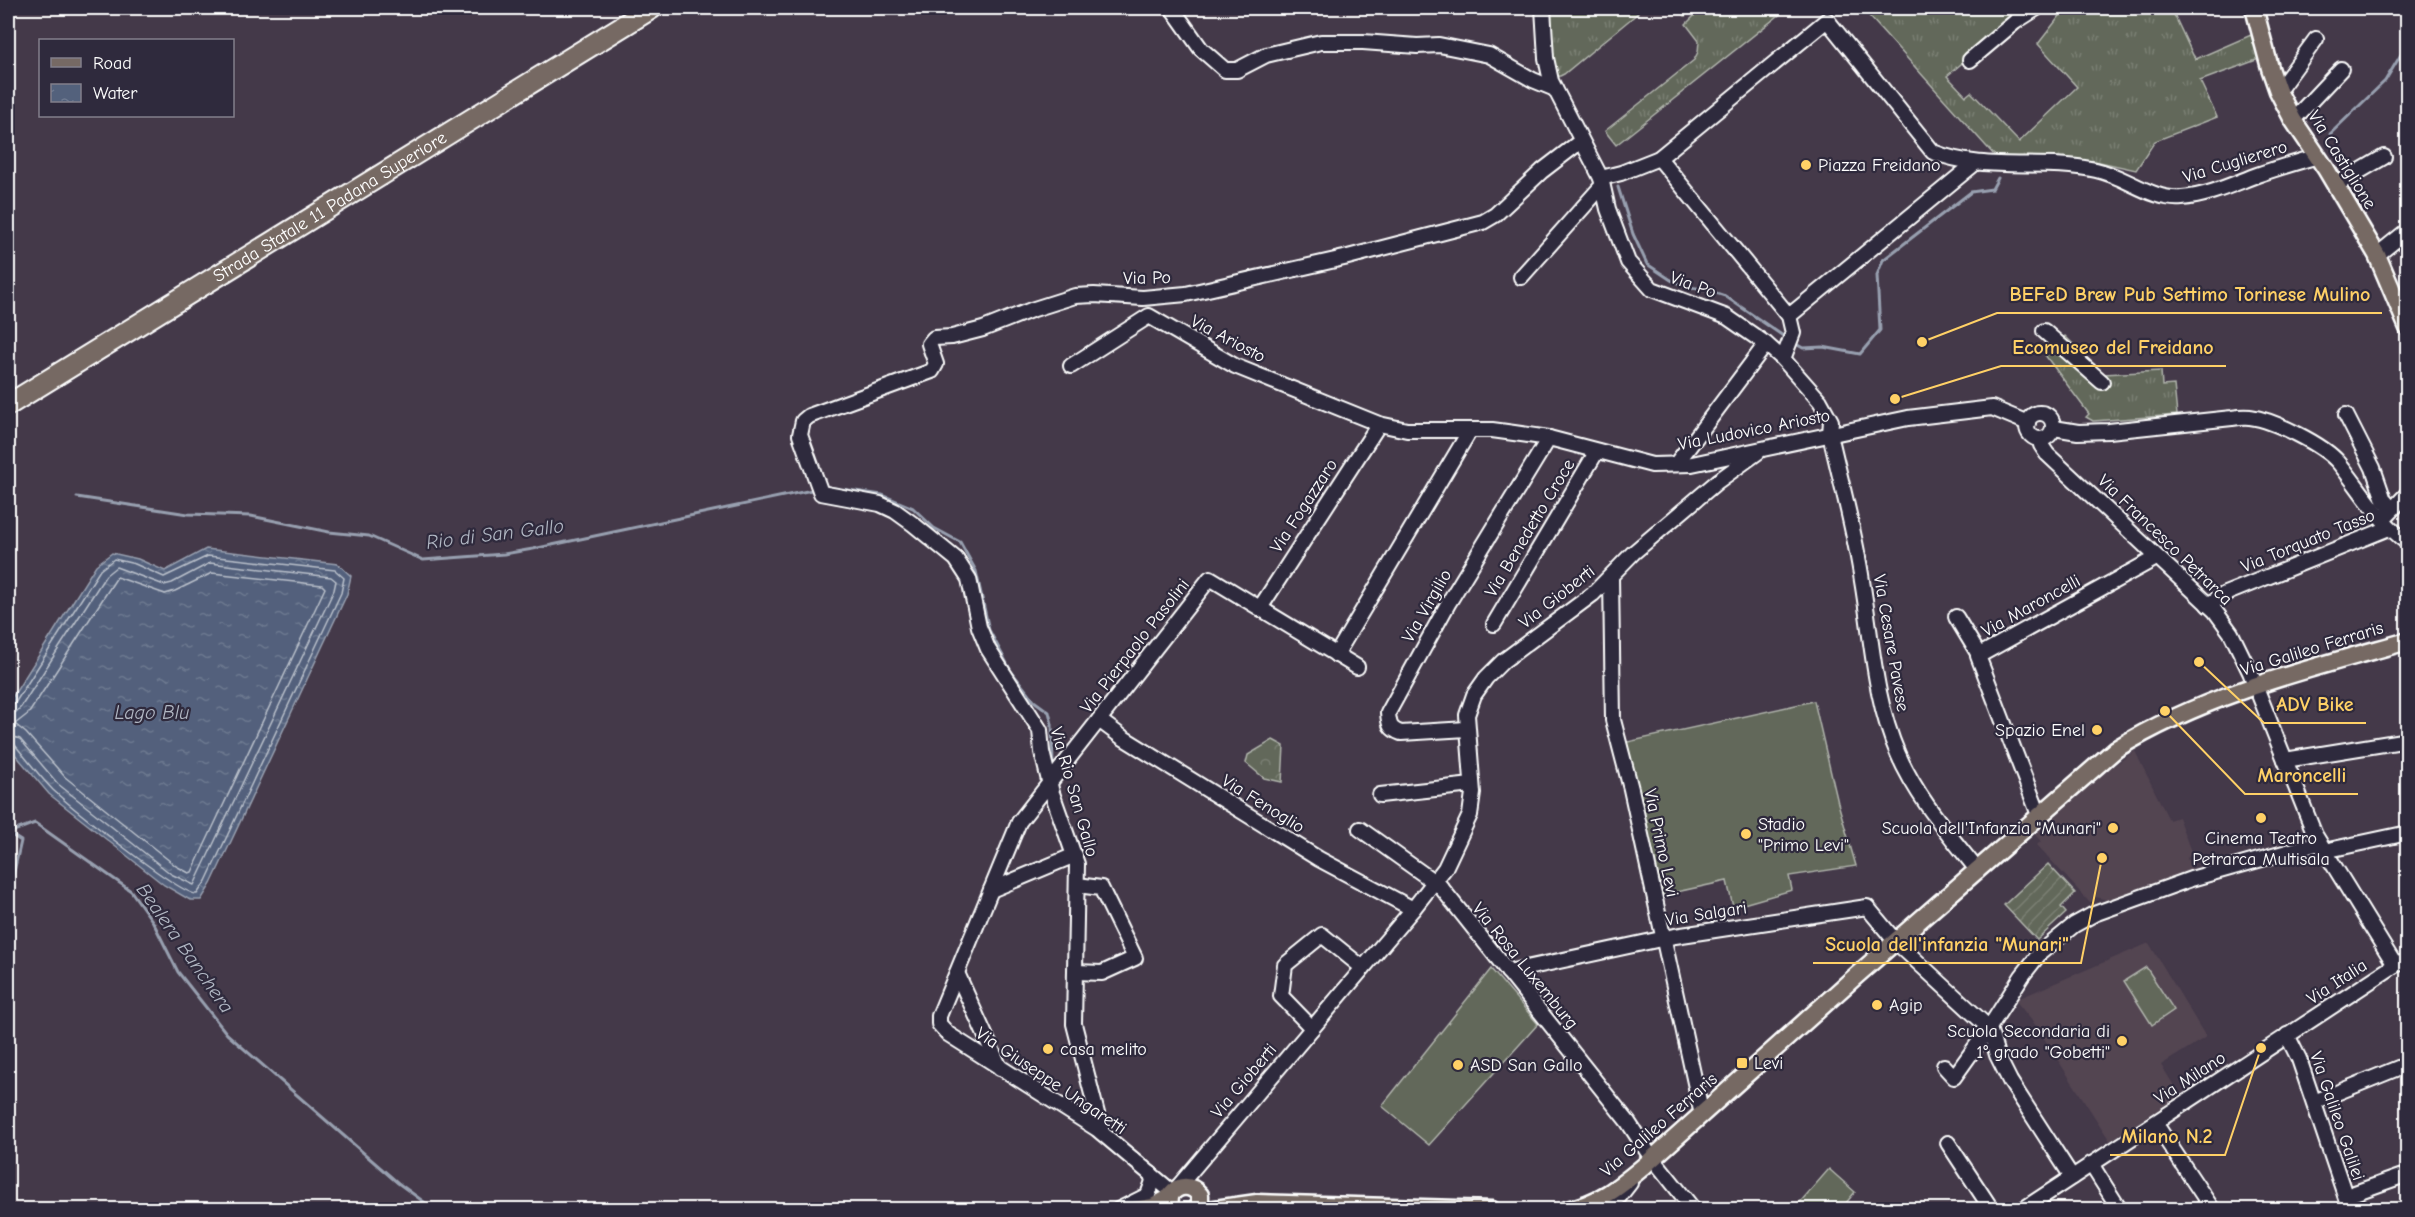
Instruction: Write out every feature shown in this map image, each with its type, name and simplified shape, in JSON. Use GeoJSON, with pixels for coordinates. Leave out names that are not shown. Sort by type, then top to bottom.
{"type":"FeatureCollection","features":[{"type":"Feature","properties":{"kind":"highway","name":"Strada Statale 11 Padana Superiore"},"geometry":{"type":"LineString","coordinates":[[8,393],[632,8]]}},
{"type":"Feature","properties":{"kind":"highway","name":"Strada Statale 11 Padana Superiore"},"geometry":{"type":"LineString","coordinates":[[8,405],[652,8]]}},
{"type":"Feature","properties":{"kind":"main road","name":"Via Castiglione"},"geometry":{"type":"LineString","coordinates":[[2254,8],[2278,91],[2293,120],[2318,156],[2377,255],[2405,318]]}},
{"type":"Feature","properties":{"kind":"main road","name":"Via Galileo Ferraris"},"geometry":{"type":"LineString","coordinates":[[1577,1208],[1618,1188],[1648,1163],[2099,762],[2134,738],[2255,684],[2408,641]]}},
{"type":"Feature","properties":{"kind":"main road"},"geometry":{"type":"LineString","coordinates":[[1134,1209],[1153,1207],[1189,1187],[1198,1192],[1257,1203]]}},
{"type":"Feature","properties":{"kind":"main road"},"geometry":{"type":"LineString","coordinates":[[1198,1192],[1202,1202],[1200,1209]]}},
{"type":"Feature","properties":{"kind":"main road"},"geometry":{"type":"LineString","coordinates":[[1208,1209],[1257,1203],[1492,1209]]}},
{"type":"Feature","properties":{"kind":"street"},"geometry":{"type":"LineString","coordinates":[[1172,8],[1201,49],[1225,70],[1237,70],[1266,54],[1321,42],[1439,45],[1489,56],[1555,89]]}},
{"type":"Feature","properties":{"kind":"street","name":"Via Po"},"geometry":{"type":"LineString","coordinates":[[1543,8],[1546,58],[1555,89],[1602,182],[1620,244],[1628,262],[1652,289],[1726,317],[1766,344],[1783,359],[1828,412],[1831,421],[1830,434]]}},
{"type":"Feature","properties":{"kind":"street"},"geometry":{"type":"LineString","coordinates":[[1970,60],[2015,22],[2037,8]]}},
{"type":"Feature","properties":{"kind":"street","name":"Via Cuglierero"},"geometry":{"type":"LineString","coordinates":[[1659,158],[1827,20],[1933,152],[1953,160],[1974,164],[2076,167],[2116,175],[2156,195],[2183,198],[2208,193],[2318,156]]}},
{"type":"Feature","properties":{"kind":"street"},"geometry":{"type":"LineString","coordinates":[[2278,91],[2316,39]]}},
{"type":"Feature","properties":{"kind":"street"},"geometry":{"type":"LineString","coordinates":[[2293,120],[2341,69]]}},
{"type":"Feature","properties":{"kind":"street","name":"Via Po"},"geometry":{"type":"LineString","coordinates":[[821,493],[800,435],[803,421],[809,416],[932,371],[936,364],[929,344],[934,338],[952,337],[983,329],[1041,306],[1075,296],[1143,298],[1186,294],[1344,258],[1483,222],[1495,215],[1542,171],[1581,141]]}},
{"type":"Feature","properties":{"kind":"street"},"geometry":{"type":"LineString","coordinates":[[2336,185],[2384,157]]}},
{"type":"Feature","properties":{"kind":"street"},"geometry":{"type":"LineString","coordinates":[[1521,277],[1602,182],[1659,158],[1789,316],[1793,333],[1783,359]]}},
{"type":"Feature","properties":{"kind":"street"},"geometry":{"type":"LineString","coordinates":[[1789,316],[1974,164]]}},
{"type":"Feature","properties":{"kind":"street"},"geometry":{"type":"LineString","coordinates":[[2377,255],[2408,230]]}},
{"type":"Feature","properties":{"kind":"street","name":"Via Ariosto"},"geometry":{"type":"LineString","coordinates":[[1071,366],[1149,316],[1235,366],[1378,424]]}},
{"type":"Feature","properties":{"kind":"street"},"geometry":{"type":"LineString","coordinates":[[2044,331],[2102,382]]}},
{"type":"Feature","properties":{"kind":"street"},"geometry":{"type":"LineString","coordinates":[[1676,464],[1766,344]]}},
{"type":"Feature","properties":{"kind":"street","name":"Via Ludovico Ariosto"},"geometry":{"type":"LineString","coordinates":[[1378,424],[1407,430],[1469,432],[1492,430],[1549,438],[1652,465],[1692,464],[1908,418],[1992,408],[2028,423]]}},
{"type":"Feature","properties":{"kind":"street"},"geometry":{"type":"LineString","coordinates":[[2043,413],[2051,419],[2054,428],[2049,436],[2040,440],[2031,436],[2027,428],[2033,415],[2043,413]]}},
{"type":"Feature","properties":{"kind":"street"},"geometry":{"type":"LineString","coordinates":[[2346,415],[2373,468],[2384,500],[2391,509]]}},
{"type":"Feature","properties":{"kind":"street"},"geometry":{"type":"LineString","coordinates":[[2054,428],[2092,432],[2232,418],[2249,417],[2263,420],[2304,439],[2338,461],[2385,524],[2408,543]]}},
{"type":"Feature","properties":{"kind":"street","name":"Via Fogazzaro"},"geometry":{"type":"LineString","coordinates":[[1260,608],[1378,424]]}},
{"type":"Feature","properties":{"kind":"street"},"geometry":{"type":"LineString","coordinates":[[1336,655],[1469,432]]}},
{"type":"Feature","properties":{"kind":"street","name":"Via Cesare Pavese"},"geometry":{"type":"LineString","coordinates":[[1830,434],[1862,578],[1880,701],[1889,731],[1898,755],[1917,791],[1978,871]]}},
{"type":"Feature","properties":{"kind":"street","name":"Via Virgilio"},"geometry":{"type":"LineString","coordinates":[[1467,729],[1401,733],[1389,725],[1388,713],[1449,602],[1549,438]]}},
{"type":"Feature","properties":{"kind":"street","name":"Via Francesco Petrarca"},"geometry":{"type":"LineString","coordinates":[[2040,440],[2047,454],[2208,605],[2231,633],[2255,684],[2322,847],[2401,963]]}},
{"type":"Feature","properties":{"kind":"street","name":"Via Gioberti"},"geometry":{"type":"LineString","coordinates":[[1172,1197],[1197,1163],[1204,1158],[1445,868],[1470,814],[1472,785],[1467,715],[1474,695],[1492,670],[1577,606],[1611,577],[1627,559],[1718,481],[1762,449]]}},
{"type":"Feature","properties":{"kind":"street","name":"Via Benedetto Croce"},"geometry":{"type":"LineString","coordinates":[[1494,624],[1597,451]]}},
{"type":"Feature","properties":{"kind":"street","name":"Via Rio San Gallo"},"geometry":{"type":"LineString","coordinates":[[821,493],[880,504],[914,524],[961,565],[969,579],[979,627],[988,649],[1040,730],[1042,752],[1053,793],[1075,855],[1077,885],[1074,1024],[1102,1133]]}},
{"type":"Feature","properties":{"kind":"street"},"geometry":{"type":"LineString","coordinates":[[2385,524],[2391,509],[2408,493]]}},
{"type":"Feature","properties":{"kind":"street","name":"Via Torquato Tasso"},"geometry":{"type":"LineString","coordinates":[[2208,605],[2225,594],[2385,524]]}},
{"type":"Feature","properties":{"kind":"street","name":"Via Maroncelli"},"geometry":{"type":"LineString","coordinates":[[2039,815],[1979,655],[2156,558]]}},
{"type":"Feature","properties":{"kind":"street","name":"Via Primo Levi"},"geometry":{"type":"LineString","coordinates":[[1611,577],[1613,720],[1702,1114]]}},
{"type":"Feature","properties":{"kind":"street","name":"Via Pierpaolo Pasolini"},"geometry":{"type":"LineString","coordinates":[[939,1024],[939,1016],[1019,822],[1210,578],[1357,667]]}},
{"type":"Feature","properties":{"kind":"street"},"geometry":{"type":"LineString","coordinates":[[1956,617],[1979,655]]}},
{"type":"Feature","properties":{"kind":"street","name":"Via Fenoglio"},"geometry":{"type":"LineString","coordinates":[[1099,720],[1122,737],[1310,854],[1413,909]]}},
{"type":"Feature","properties":{"kind":"street"},"geometry":{"type":"LineString","coordinates":[[2285,760],[2408,740]]}},
{"type":"Feature","properties":{"kind":"street"},"geometry":{"type":"LineString","coordinates":[[1380,795],[1472,785]]}},
{"type":"Feature","properties":{"kind":"street"},"geometry":{"type":"LineString","coordinates":[[1360,829],[1435,882]]}},
{"type":"Feature","properties":{"kind":"street"},"geometry":{"type":"LineString","coordinates":[[1944,1066],[1954,1077],[2040,953],[2074,925],[2094,914],[2199,876],[2322,847],[2408,833]]}},
{"type":"Feature","properties":{"kind":"street"},"geometry":{"type":"LineString","coordinates":[[991,890],[1075,855]]}},
{"type":"Feature","properties":{"kind":"street","name":"Via Rosa Luxemburg"},"geometry":{"type":"LineString","coordinates":[[1435,882],[1628,1122],[1648,1163],[1694,1209]]}},
{"type":"Feature","properties":{"kind":"street"},"geometry":{"type":"LineString","coordinates":[[1076,972],[1102,974],[1135,958],[1101,888],[1077,885]]}},
{"type":"Feature","properties":{"kind":"street","name":"Via Salgari"},"geometry":{"type":"LineString","coordinates":[[1508,972],[1663,939],[1867,907],[1896,942]]}},
{"type":"Feature","properties":{"kind":"street"},"geometry":{"type":"LineString","coordinates":[[1312,1028],[1281,996],[1285,965],[1323,935],[1363,968]]}},
{"type":"Feature","properties":{"kind":"street"},"geometry":{"type":"LineString","coordinates":[[1896,942],[1989,1028],[1997,1055],[2010,1081],[2072,1176]]}},
{"type":"Feature","properties":{"kind":"street","name":"Via Italia"},"geometry":{"type":"LineString","coordinates":[[2287,1035],[2401,963]]}},
{"type":"Feature","properties":{"kind":"street"},"geometry":{"type":"LineString","coordinates":[[957,973],[1000,1068]]}},
{"type":"Feature","properties":{"kind":"street","name":"Via Giuseppe Ungaretti"},"geometry":{"type":"LineString","coordinates":[[939,1024],[948,1034],[1102,1133],[1151,1174],[1172,1197]]}},
{"type":"Feature","properties":{"kind":"street","name":"Via Galileo Galilei"},"geometry":{"type":"LineString","coordinates":[[2287,1035],[2299,1059],[2348,1203]]}},
{"type":"Feature","properties":{"kind":"street","name":"Via Milano"},"geometry":{"type":"LineString","coordinates":[[2026,1208],[2287,1035]]}},
{"type":"Feature","properties":{"kind":"street"},"geometry":{"type":"LineString","coordinates":[[2314,1102],[2408,1064]]}},
{"type":"Feature","properties":{"kind":"street"},"geometry":{"type":"LineString","coordinates":[[2155,1123],[2213,1209]]}},
{"type":"Feature","properties":{"kind":"street"},"geometry":{"type":"LineString","coordinates":[[1948,1143],[1992,1209]]}},
{"type":"Feature","properties":{"kind":"street"},"geometry":{"type":"LineString","coordinates":[[1198,1192],[1198,1172],[1204,1158]]}},
{"type":"Feature","properties":{"kind":"street"},"geometry":{"type":"LineString","coordinates":[[1609,1209],[1648,1163]]}},
{"type":"Feature","properties":{"kind":"street"},"geometry":{"type":"LineString","coordinates":[[2091,1164],[2120,1209]]}},
{"type":"Feature","properties":{"kind":"street"},"geometry":{"type":"LineString","coordinates":[[1119,1209],[1148,1196],[1153,1181],[1151,1174]]}},
{"type":"Feature","properties":{"kind":"street"},"geometry":{"type":"LineString","coordinates":[[2348,1203],[2408,1174]]}},
{"type":"Feature","properties":{"kind":"shaded area","name":"Scuola dell'Infanzia \"Munari\""},"geometry":{"type":"Polygon","coordinates":[[[2135,751],[2169,820],[2178,817],[2192,854],[2187,858],[2193,873],[2114,902],[2096,897],[2090,903],[2037,845],[2041,841],[2035,835],[2096,778],[2135,751]]]}},
{"type":"Feature","properties":{"kind":"shaded area","name":"Scuola Secondaria di 1° grado \"Gobetti\""},"geometry":{"type":"Polygon","coordinates":[[[2149,943],[2206,1037],[2161,1065],[2180,1095],[2110,1141],[2036,1026],[2015,1000],[2149,943]]]}},
{"type":"Feature","properties":{"kind":"green space"},"geometry":{"type":"Polygon","coordinates":[[[1548,8],[1634,8],[1638,13],[1558,77],[1552,63],[1548,8]]]}},
{"type":"Feature","properties":{"kind":"green space"},"geometry":{"type":"Polygon","coordinates":[[[1678,8],[1788,8],[1616,145],[1605,131],[1694,60],[1698,52],[1699,41],[1686,24],[1694,16],[1690,12],[1685,16],[1678,8]]]}},
{"type":"Feature","properties":{"kind":"green space"},"geometry":{"type":"Polygon","coordinates":[[[1862,8],[2010,8],[2016,17],[1947,76],[1966,96],[1971,92],[2019,142],[2077,87],[2038,44],[2066,8],[2171,8],[2196,59],[2251,35],[2259,59],[2200,81],[2217,117],[2155,141],[2136,170],[2095,161],[1995,156],[1862,8]]]}},
{"type":"Feature","properties":{"kind":"green space"},"geometry":{"type":"Polygon","coordinates":[[[2065,336],[2103,374],[2161,371],[2162,386],[2174,385],[2177,415],[2093,421],[2086,417],[2089,414],[2045,355],[2065,336]]]}},
{"type":"Feature","properties":{"kind":"green space","name":"Stadio \"Primo Levi\""},"geometry":{"type":"Polygon","coordinates":[[[1814,701],[1838,803],[1856,866],[1789,876],[1792,890],[1733,907],[1727,881],[1658,896],[1623,743],[1814,701]]]}},
{"type":"Feature","properties":{"kind":"green space"},"geometry":{"type":"Polygon","coordinates":[[[1273,740],[1284,746],[1282,782],[1264,778],[1246,763],[1248,755],[1273,740]]]}},
{"type":"Feature","properties":{"kind":"green space"},"geometry":{"type":"Polygon","coordinates":[[[2048,864],[2075,893],[2061,907],[2066,913],[2037,940],[2004,905],[2048,864]]]}},
{"type":"Feature","properties":{"kind":"green space"},"geometry":{"type":"Polygon","coordinates":[[[2146,967],[2174,1010],[2152,1025],[2124,981],[2146,967]]]}},
{"type":"Feature","properties":{"kind":"green space","name":"ASD San Gallo"},"geometry":{"type":"Polygon","coordinates":[[[1491,969],[1538,1024],[1429,1145],[1382,1106],[1491,969]]]}},
{"type":"Feature","properties":{"kind":"green space"},"geometry":{"type":"Polygon","coordinates":[[[1829,1169],[1855,1192],[1841,1209],[1794,1209],[1829,1169]]]}},
{"type":"Feature","properties":{"kind":"water","name":"Lago Blu"},"geometry":{"type":"Polygon","coordinates":[[[206,549],[338,564],[351,576],[347,594],[211,884],[201,900],[190,900],[164,885],[49,794],[8,746],[8,704],[96,565],[112,553],[138,559],[165,571],[206,549]]]}},
{"type":"Feature","properties":{"kind":"waterway"},"geometry":{"type":"LineString","coordinates":[[2330,134],[2385,81],[2408,43]]}},
{"type":"Feature","properties":{"kind":"waterway"},"geometry":{"type":"LineString","coordinates":[[1794,343],[1803,348],[1823,347],[1860,354],[1880,330],[1877,275],[1883,260],[1971,192],[1992,189],[1998,178]]}},
{"type":"Feature","properties":{"kind":"waterway"},"geometry":{"type":"LineString","coordinates":[[1618,187],[1633,234],[1647,264],[1671,280],[1688,287],[1704,289],[1725,296],[1786,338]]}},
{"type":"Feature","properties":{"kind":"waterway"},"geometry":{"type":"LineString","coordinates":[[828,487],[882,495],[913,508],[934,528],[960,542],[976,571],[989,630],[1011,671],[1034,701],[1049,712],[1052,724],[1053,766]]}},
{"type":"Feature","properties":{"kind":"waterway","name":"Rio di San Gallo"},"geometry":{"type":"LineString","coordinates":[[77,497],[188,514],[251,516],[329,532],[369,536],[423,560],[504,554],[533,549],[812,490]]}},
{"type":"Feature","properties":{"kind":"waterway","name":"Bealera Banchera"},"geometry":{"type":"LineString","coordinates":[[8,831],[8,833],[35,823],[131,891],[153,922],[178,972],[227,1034],[398,1183],[435,1210]]}},
{"type":"Feature","properties":{"kind":"waterway"},"geometry":{"type":"LineString","coordinates":[[8,833],[21,841],[8,898]]}},
{"type":"Feature","properties":{"kind":"place","name":"Piazza Freidano"},"geometry":{"type":"Point","coordinates":[1806,165]}},
{"type":"Feature","properties":{"kind":"place","name":"BEFeD Brew Pub Settimo Torinese Mulino"},"geometry":{"type":"Point","coordinates":[1922,342]}},
{"type":"Feature","properties":{"kind":"place","name":"Ecomuseo del Freidano"},"geometry":{"type":"Point","coordinates":[1895,399]}},
{"type":"Feature","properties":{"kind":"place","name":"ADV Bike"},"geometry":{"type":"Point","coordinates":[2199,662]}},
{"type":"Feature","properties":{"kind":"place","name":"Maroncelli"},"geometry":{"type":"Point","coordinates":[2165,711]}},
{"type":"Feature","properties":{"kind":"place","name":"Spazio Enel"},"geometry":{"type":"Point","coordinates":[2097,730]}},
{"type":"Feature","properties":{"kind":"place","name":"Cinema Teatro Petrarca Multisala"},"geometry":{"type":"Point","coordinates":[2261,818]}},
{"type":"Feature","properties":{"kind":"place","name":"Scuola dell'Infanzia \"Munari\""},"geometry":{"type":"Point","coordinates":[2113,828]}},
{"type":"Feature","properties":{"kind":"place","name":"Stadio \"Primo Levi\""},"geometry":{"type":"Point","coordinates":[1746,834]}},
{"type":"Feature","properties":{"kind":"place","name":"Scuola dell'infanzia \"Munari\""},"geometry":{"type":"Point","coordinates":[2102,858]}},
{"type":"Feature","properties":{"kind":"place","name":"Agip"},"geometry":{"type":"Point","coordinates":[1877,1005]}},
{"type":"Feature","properties":{"kind":"place","name":"Scuola Secondaria di 1° grado \"Gobetti\""},"geometry":{"type":"Point","coordinates":[2122,1041]}},
{"type":"Feature","properties":{"kind":"place","name":"Milano N.2"},"geometry":{"type":"Point","coordinates":[2261,1048]}},
{"type":"Feature","properties":{"kind":"place","name":"casa melito"},"geometry":{"type":"Point","coordinates":[1048,1049]}},
{"type":"Feature","properties":{"kind":"place","name":"Levi"},"geometry":{"type":"Point","coordinates":[1742,1063]}},
{"type":"Feature","properties":{"kind":"place","name":"ASD San Gallo"},"geometry":{"type":"Point","coordinates":[1458,1065]}}]}
